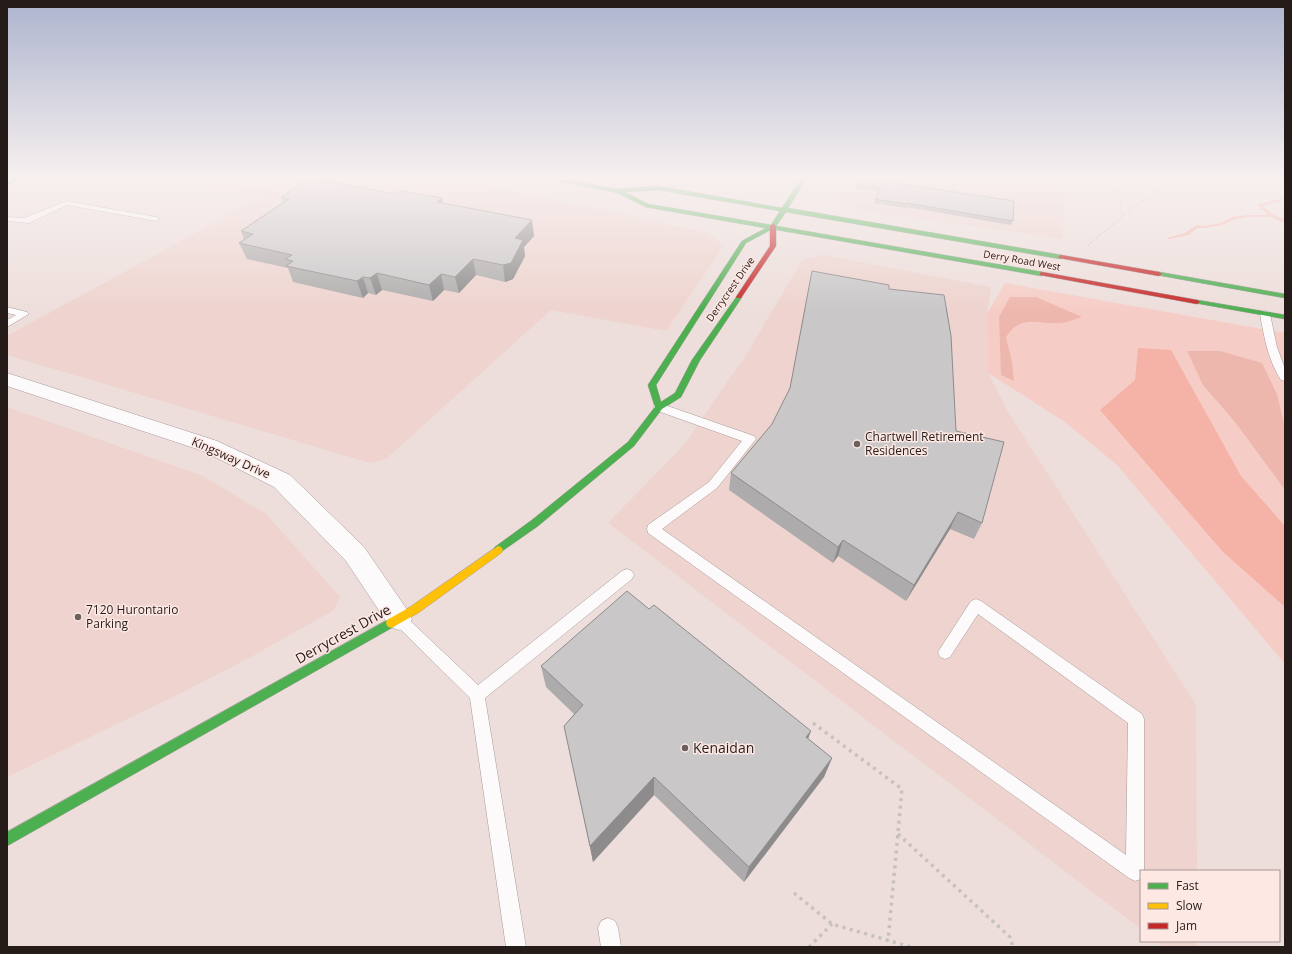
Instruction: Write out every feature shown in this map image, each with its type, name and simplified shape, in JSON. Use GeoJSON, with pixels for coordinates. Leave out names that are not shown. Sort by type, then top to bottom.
{"type":"FeatureCollection","features":[{"type":"Feature","properties":{"kind":"main road","name":"Derry Road West"},"geometry":{"type":"LineString","coordinates":[[752,223],[1285,317]]}},
{"type":"Feature","properties":{"kind":"main road"},"geometry":{"type":"LineString","coordinates":[[773,226],[775,223]]}},
{"type":"Feature","properties":{"kind":"main road","name":"Derry Road West"},"geometry":{"type":"LineString","coordinates":[[857,223],[1285,296]]}},
{"type":"Feature","properties":{"kind":"main road","name":"Derrycrest Drive"},"geometry":{"type":"LineString","coordinates":[[7,840],[253,700],[400,619],[535,523],[631,444],[659,407],[678,395],[696,360],[773,246],[773,226],[744,242],[652,385],[659,407]]}},
{"type":"Feature","properties":{"kind":"street","name":"Kingsway Drive"},"geometry":{"type":"LineString","coordinates":[[7,379],[210,446],[282,481],[355,554],[400,619]]}},
{"type":"Feature","properties":{"kind":"lane"},"geometry":{"type":"LineString","coordinates":[[7,310],[24,314],[7,324]]}},
{"type":"Feature","properties":{"kind":"lane"},"geometry":{"type":"LineString","coordinates":[[1265,314],[1276,364],[1285,378]]}},
{"type":"Feature","properties":{"kind":"lane"},"geometry":{"type":"LineString","coordinates":[[659,407],[750,439],[713,485],[653,529],[1135,872],[1136,720],[976,605],[945,652]]}},
{"type":"Feature","properties":{"kind":"lane"},"geometry":{"type":"LineString","coordinates":[[478,695],[627,575]]}},
{"type":"Feature","properties":{"kind":"lane"},"geometry":{"type":"LineString","coordinates":[[400,619],[478,695],[516,947]]}},
{"type":"Feature","properties":{"kind":"lane"},"geometry":{"type":"LineString","coordinates":[[608,928],[611,947]]}},
{"type":"Feature","properties":{"kind":"path"},"geometry":{"type":"LineString","coordinates":[[1070,259],[1115,223]]}},
{"type":"Feature","properties":{"kind":"path"},"geometry":{"type":"LineString","coordinates":[[813,723],[902,788],[888,940]]}},
{"type":"Feature","properties":{"kind":"path"},"geometry":{"type":"LineString","coordinates":[[898,834],[1010,937],[1013,947]]}},
{"type":"Feature","properties":{"kind":"path"},"geometry":{"type":"LineString","coordinates":[[794,894],[832,924],[911,947]]}},
{"type":"Feature","properties":{"kind":"path"},"geometry":{"type":"LineString","coordinates":[[809,947],[832,924]]}},
{"type":"Feature","properties":{"kind":"shaded area"},"geometry":{"type":"Polygon","coordinates":[[[215,223],[659,223],[708,233],[717,239],[722,247],[666,331],[551,310],[386,459],[370,463],[7,355],[7,336],[215,223]]]}},
{"type":"Feature","properties":{"kind":"shaded area"},"geometry":{"type":"Polygon","coordinates":[[[947,223],[1063,223],[1063,239],[947,223]]]}},
{"type":"Feature","properties":{"kind":"shaded area"},"geometry":{"type":"Polygon","coordinates":[[[823,255],[991,287],[987,314],[988,373],[1008,412],[1196,705],[1197,870],[1140,870],[1140,928],[608,523],[684,445],[750,349],[802,260],[823,255]]]}},
{"type":"Feature","properties":{"kind":"shaded area"},"geometry":{"type":"Polygon","coordinates":[[[1005,283],[1285,333],[1285,664],[1117,465],[1065,422],[988,373],[987,314],[1005,283]]]}},
{"type":"Feature","properties":{"kind":"shaded area"},"geometry":{"type":"Polygon","coordinates":[[[1010,297],[1036,297],[1082,317],[1063,323],[1024,323],[1018,325],[1012,330],[1006,337],[1012,362],[1014,381],[1001,375],[999,317],[1010,297]]]}},
{"type":"Feature","properties":{"kind":"shaded area"},"geometry":{"type":"Polygon","coordinates":[[[1138,348],[1171,350],[1241,476],[1285,526],[1285,607],[1223,552],[1100,410],[1135,380],[1138,348]]]}},
{"type":"Feature","properties":{"kind":"shaded area"},"geometry":{"type":"Polygon","coordinates":[[[1187,351],[1220,351],[1262,363],[1277,394],[1285,428],[1285,490],[1235,422],[1203,385],[1187,351]]]}},
{"type":"Feature","properties":{"kind":"shaded area"},"geometry":{"type":"Polygon","coordinates":[[[7,407],[203,476],[266,514],[340,597],[334,610],[251,657],[179,694],[7,777],[7,407]]]}},
{"type":"Feature","properties":{"kind":"shaded area"},"geometry":{"type":"Polygon","coordinates":[[[1157,942],[1197,942],[1198,947],[1164,947],[1157,942]]]}},
{"type":"Feature","properties":{"kind":"building"},"geometry":{"type":"Polygon","coordinates":[[[254,223],[530,223],[515,238],[523,240],[511,263],[503,265],[473,259],[455,277],[441,274],[429,285],[377,273],[370,278],[363,277],[357,281],[286,266],[293,261],[285,259],[292,255],[239,243],[253,234],[241,231],[254,223]]]}},
{"type":"Feature","properties":{"kind":"building","name":"Chartwell Retirement Residences"},"geometry":{"type":"Polygon","coordinates":[[[812,271],[889,285],[889,289],[944,295],[951,336],[956,431],[1004,442],[982,523],[958,512],[914,585],[843,540],[838,547],[731,473],[772,424],[790,388],[812,271]]]}},
{"type":"Feature","properties":{"kind":"building","name":"Kenaidan"},"geometry":{"type":"Polygon","coordinates":[[[627,591],[649,609],[654,605],[811,731],[806,737],[832,758],[749,867],[654,777],[590,846],[564,726],[583,705],[541,666],[627,591]]]}},
{"type":"Feature","properties":{"kind":"waterway"},"geometry":{"type":"LineString","coordinates":[[1169,238],[1187,234],[1196,226],[1205,227],[1225,223]]}},
{"type":"Feature","properties":{"kind":"traffic: fast"},"geometry":{"type":"LineString","coordinates":[[747,223],[1042,274]]}},
{"type":"Feature","properties":{"kind":"traffic: fast"},"geometry":{"type":"LineString","coordinates":[[659,407],[652,385],[744,242],[773,226],[775,223]]}},
{"type":"Feature","properties":{"kind":"traffic: fast"},"geometry":{"type":"LineString","coordinates":[[860,223],[1061,257]]}},
{"type":"Feature","properties":{"kind":"traffic: fast"},"geometry":{"type":"LineString","coordinates":[[1159,274],[1285,296]]}},
{"type":"Feature","properties":{"kind":"traffic: fast"},"geometry":{"type":"LineString","coordinates":[[498,550],[535,523],[631,444],[659,407],[678,395],[696,360],[739,297]]}},
{"type":"Feature","properties":{"kind":"traffic: fast"},"geometry":{"type":"LineString","coordinates":[[1197,302],[1285,317]]}},
{"type":"Feature","properties":{"kind":"traffic: fast"},"geometry":{"type":"LineString","coordinates":[[7,839],[391,623]]}},
{"type":"Feature","properties":{"kind":"traffic: slow"},"geometry":{"type":"LineString","coordinates":[[391,623],[414,610],[498,550]]}},
{"type":"Feature","properties":{"kind":"traffic: jam"},"geometry":{"type":"LineString","coordinates":[[739,297],[773,246],[773,226]]}},
{"type":"Feature","properties":{"kind":"traffic: jam"},"geometry":{"type":"LineString","coordinates":[[1061,257],[1159,274]]}},
{"type":"Feature","properties":{"kind":"traffic: jam"},"geometry":{"type":"LineString","coordinates":[[1042,274],[1197,302]]}},
{"type":"Feature","properties":{"kind":"place","name":"Chartwell Retirement Residences"},"geometry":{"type":"Point","coordinates":[857,444]}},
{"type":"Feature","properties":{"kind":"place","name":"7120 Hurontario Parking"},"geometry":{"type":"Point","coordinates":[78,617]}},
{"type":"Feature","properties":{"kind":"place","name":"Kenaidan"},"geometry":{"type":"Point","coordinates":[685,748]}}]}
